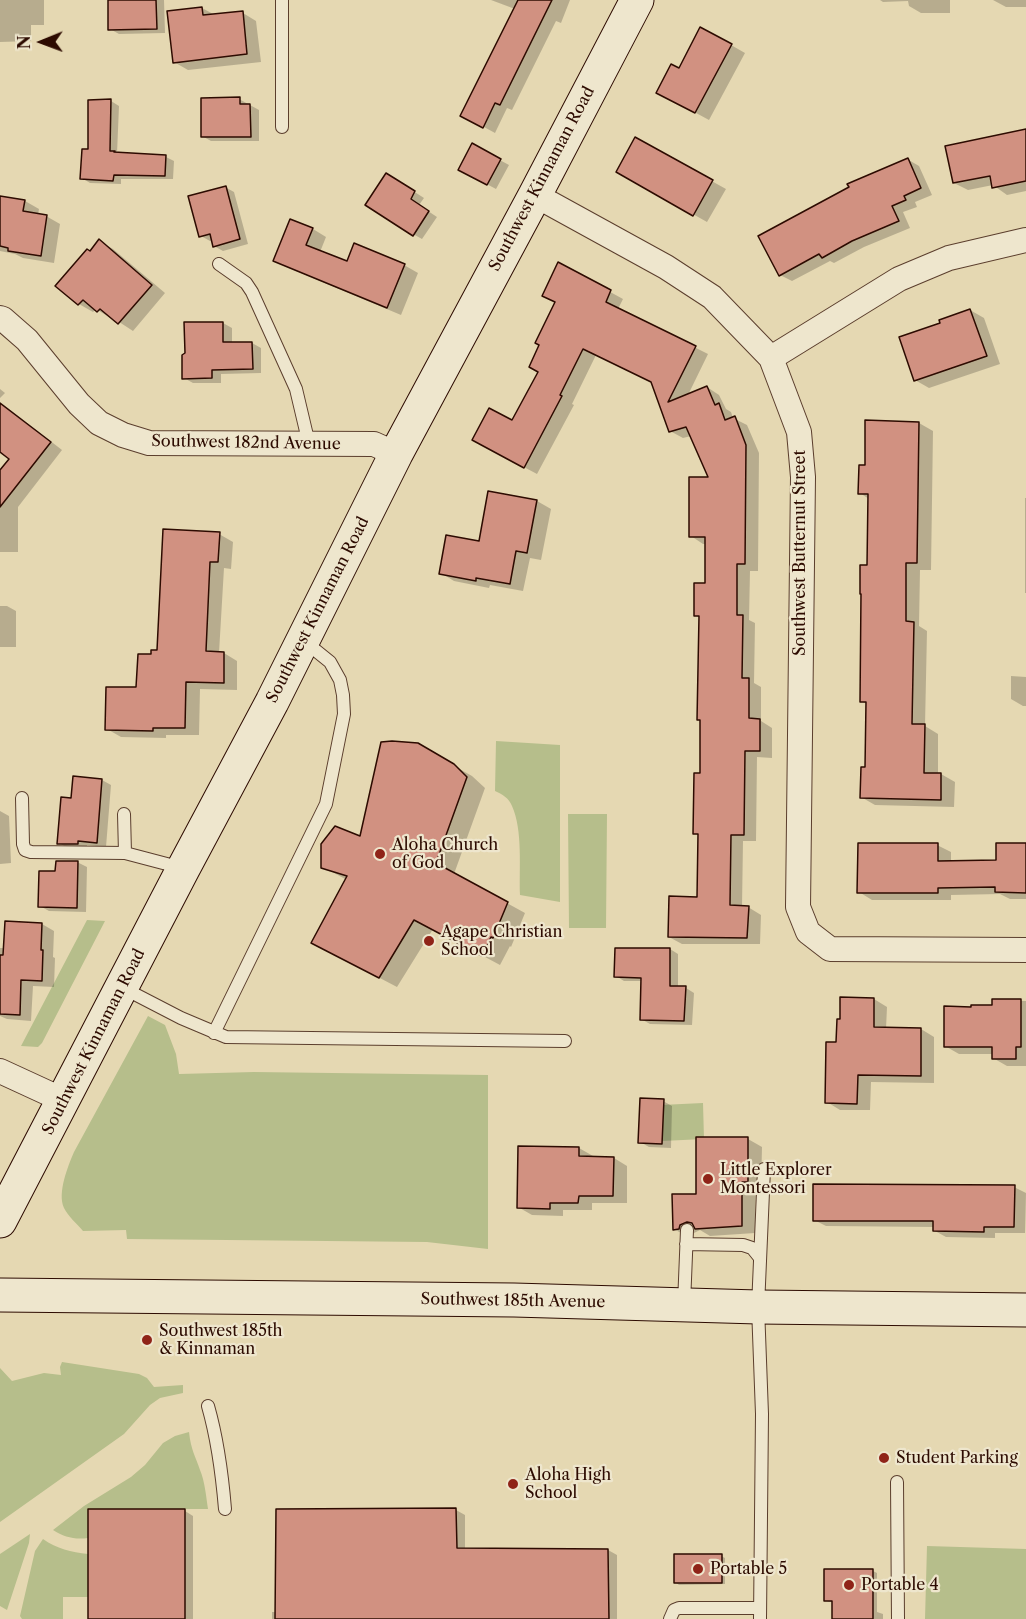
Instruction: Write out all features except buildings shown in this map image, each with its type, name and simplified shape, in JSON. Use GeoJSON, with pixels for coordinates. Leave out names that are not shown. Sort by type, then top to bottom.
{"type":"FeatureCollection","features":[{"type":"Feature","properties":{"kind":"main road","name":"Southwest Kinnaman Road"},"geometry":{"type":"LineString","coordinates":[[0,1221],[272,702],[396,454],[637,0]]}},
{"type":"Feature","properties":{"kind":"main road","name":"Southwest 185th Avenue"},"geometry":{"type":"LineString","coordinates":[[0,1295],[514,1300],[758,1307],[1026,1310]]}},
{"type":"Feature","properties":{"kind":"street","name":"Southwest Butternut Street"},"geometry":{"type":"LineString","coordinates":[[535,195],[666,267],[712,297],[771,358],[799,432],[803,477],[798,907],[808,932],[830,949],[1026,951]]}},
{"type":"Feature","properties":{"kind":"street"},"geometry":{"type":"LineString","coordinates":[[771,358],[898,279],[949,258],[1026,240]]}},
{"type":"Feature","properties":{"kind":"street","name":"Southwest 182nd Avenue"},"geometry":{"type":"LineString","coordinates":[[0,318],[27,340],[79,404],[99,423],[123,435],[150,443],[374,444],[396,454]]}},
{"type":"Feature","properties":{"kind":"street"},"geometry":{"type":"LineString","coordinates":[[0,1071],[63,1100]]}},
{"type":"Feature","properties":{"kind":"lane"},"geometry":{"type":"LineString","coordinates":[[282,0],[282,127]]}},
{"type":"Feature","properties":{"kind":"lane"},"geometry":{"type":"LineString","coordinates":[[219,264],[246,283],[252,292],[296,389],[309,444]]}},
{"type":"Feature","properties":{"kind":"lane"},"geometry":{"type":"LineString","coordinates":[[214,1033],[326,804],[344,714],[343,695],[340,680],[330,662],[303,641]]}},
{"type":"Feature","properties":{"kind":"lane"},"geometry":{"type":"LineString","coordinates":[[22,798],[25,850],[125,853],[183,869]]}},
{"type":"Feature","properties":{"kind":"lane"},"geometry":{"type":"LineString","coordinates":[[124,814],[125,853]]}},
{"type":"Feature","properties":{"kind":"lane"},"geometry":{"type":"LineString","coordinates":[[122,988],[226,1037],[565,1041]]}},
{"type":"Feature","properties":{"kind":"lane"},"geometry":{"type":"LineString","coordinates":[[670,1619],[674,1610],[679,1608],[760,1614],[762,1414],[758,1307],[764,1169]]}},
{"type":"Feature","properties":{"kind":"lane"},"geometry":{"type":"LineString","coordinates":[[684,1305],[687,1230]]}},
{"type":"Feature","properties":{"kind":"lane"},"geometry":{"type":"LineString","coordinates":[[686,1244],[743,1245],[752,1248],[760,1258]]}},
{"type":"Feature","properties":{"kind":"lane"},"geometry":{"type":"LineString","coordinates":[[208,1406],[221,1462],[225,1509]]}},
{"type":"Feature","properties":{"kind":"lane"},"geometry":{"type":"LineString","coordinates":[[897,1482],[898,1619]]}},
{"type":"Feature","properties":{"kind":"green space"},"geometry":{"type":"Polygon","coordinates":[[[496,741],[560,745],[560,902],[520,895],[518,826],[509,801],[495,791],[496,741]]]}},
{"type":"Feature","properties":{"kind":"green space"},"geometry":{"type":"Polygon","coordinates":[[[568,814],[607,814],[606,928],[569,928],[568,814]]]}},
{"type":"Feature","properties":{"kind":"green space"},"geometry":{"type":"Polygon","coordinates":[[[87,920],[105,921],[42,1043],[38,1047],[21,1046],[87,920]]]}},
{"type":"Feature","properties":{"kind":"green space"},"geometry":{"type":"Polygon","coordinates":[[[148,1016],[165,1025],[176,1054],[179,1074],[254,1072],[488,1075],[488,1249],[427,1242],[127,1239],[126,1230],[83,1231],[68,1214],[62,1202],[66,1172],[74,1152],[148,1016]]]}},
{"type":"Feature","properties":{"kind":"green space"},"geometry":{"type":"Polygon","coordinates":[[[703,1103],[704,1139],[662,1141],[661,1105],[703,1103]]]}},
{"type":"Feature","properties":{"kind":"green space"},"geometry":{"type":"Polygon","coordinates":[[[62,1362],[139,1374],[147,1378],[154,1387],[183,1385],[183,1393],[160,1398],[150,1405],[124,1434],[0,1522],[0,1368],[12,1381],[44,1373],[61,1375],[62,1362]]]}},
{"type":"Feature","properties":{"kind":"green space"},"geometry":{"type":"Polygon","coordinates":[[[189,1432],[203,1479],[208,1509],[89,1509],[88,1538],[70,1537],[53,1530],[84,1506],[131,1477],[145,1465],[163,1443],[189,1432]]]}},
{"type":"Feature","properties":{"kind":"green space"},"geometry":{"type":"Polygon","coordinates":[[[30,1534],[7,1610],[0,1606],[0,1554],[30,1534]]]}},
{"type":"Feature","properties":{"kind":"green space"},"geometry":{"type":"Polygon","coordinates":[[[43,1539],[64,1550],[88,1554],[88,1597],[63,1597],[63,1619],[22,1619],[20,1616],[35,1551],[43,1539]]]}},
{"type":"Feature","properties":{"kind":"green space"},"geometry":{"type":"Polygon","coordinates":[[[927,1546],[1026,1549],[1026,1619],[925,1619],[927,1546]]]}},
{"type":"Feature","properties":{"kind":"place","name":"Aloha Church of God"},"geometry":{"type":"Point","coordinates":[380,854]}},
{"type":"Feature","properties":{"kind":"place","name":"Agape Christian School"},"geometry":{"type":"Point","coordinates":[429,941]}},
{"type":"Feature","properties":{"kind":"place","name":"Little Explorer Montessori"},"geometry":{"type":"Point","coordinates":[708,1179]}},
{"type":"Feature","properties":{"kind":"place","name":"Southwest 185th & Kinnaman"},"geometry":{"type":"Point","coordinates":[147,1340]}},
{"type":"Feature","properties":{"kind":"place","name":"Student Parking"},"geometry":{"type":"Point","coordinates":[884,1458]}},
{"type":"Feature","properties":{"kind":"place","name":"Aloha High School"},"geometry":{"type":"Point","coordinates":[513,1484]}},
{"type":"Feature","properties":{"kind":"place","name":"Portable 5"},"geometry":{"type":"Point","coordinates":[698,1569]}},
{"type":"Feature","properties":{"kind":"place","name":"Portable 4"},"geometry":{"type":"Point","coordinates":[849,1585]}}]}
